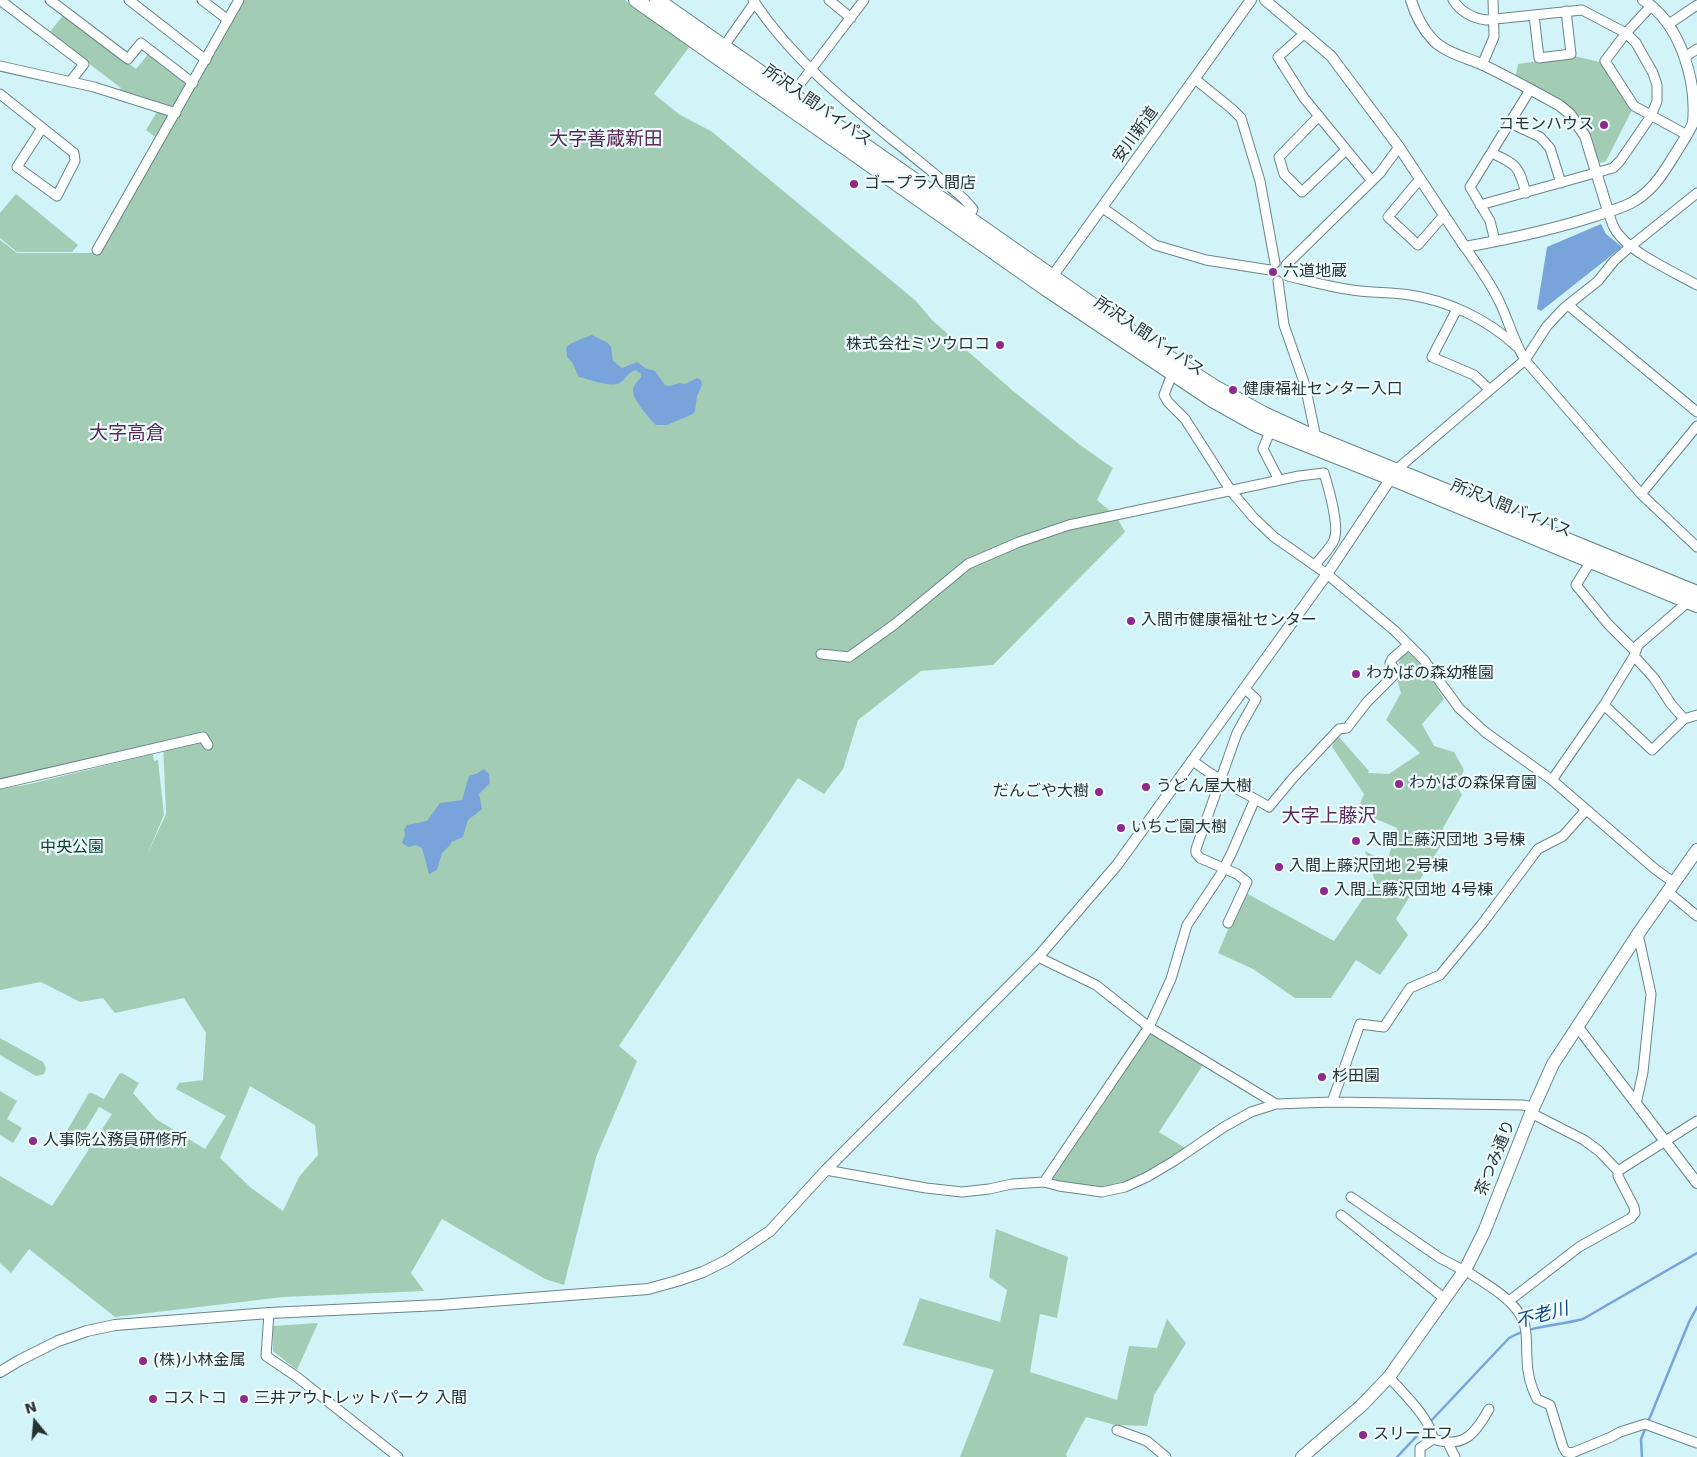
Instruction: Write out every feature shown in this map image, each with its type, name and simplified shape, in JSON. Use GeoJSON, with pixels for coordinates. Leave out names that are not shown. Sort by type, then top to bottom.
{"type":"FeatureCollection","features":[{"type":"Feature","properties":{"kind":"highway","name":"所沢入間バイパス"},"geometry":{"type":"LineString","coordinates":[[636,0],[969,217],[1049,282],[1216,388],[1262,413],[1394,474],[1591,561],[1694,600]]}},
{"type":"Feature","properties":{"kind":"highway","name":"所沢入間バイパス"},"geometry":{"type":"LineString","coordinates":[[657,0],[724,46],[788,100],[1049,282],[1172,374],[1214,401],[1270,431],[1394,474],[1694,600]]}},
{"type":"Feature","properties":{"kind":"main road","name":"茶つみ通り"},"geometry":{"type":"LineString","coordinates":[[1302,1457],[1361,1406],[1389,1377],[1465,1270],[1484,1232],[1553,1064],[1670,886],[1697,850]]}},
{"type":"Feature","properties":{"kind":"street"},"geometry":{"type":"LineString","coordinates":[[0,0],[84,64],[70,82]]}},
{"type":"Feature","properties":{"kind":"street"},"geometry":{"type":"LineString","coordinates":[[50,0],[128,59],[141,43],[193,83]]}},
{"type":"Feature","properties":{"kind":"street"},"geometry":{"type":"LineString","coordinates":[[129,0],[164,25],[173,35],[206,60]]}},
{"type":"Feature","properties":{"kind":"street"},"geometry":{"type":"LineString","coordinates":[[202,0],[228,20]]}},
{"type":"Feature","properties":{"kind":"street"},"geometry":{"type":"LineString","coordinates":[[97,250],[239,0]]}},
{"type":"Feature","properties":{"kind":"street"},"geometry":{"type":"LineString","coordinates":[[830,0],[851,18]]}},
{"type":"Feature","properties":{"kind":"street"},"geometry":{"type":"LineString","coordinates":[[788,100],[864,0]]}},
{"type":"Feature","properties":{"kind":"street","name":"安川新道"},"geometry":{"type":"LineString","coordinates":[[1049,282],[1251,0]]}},
{"type":"Feature","properties":{"kind":"street"},"geometry":{"type":"LineString","coordinates":[[1265,0],[1331,56],[1399,147],[1497,296],[1518,348],[1525,360],[1641,494],[1697,547]]}},
{"type":"Feature","properties":{"kind":"street"},"geometry":{"type":"LineString","coordinates":[[1411,0],[1419,20],[1433,40],[1444,49],[1482,64],[1559,105],[1570,114],[1585,136],[1608,211],[1615,230],[1620,237],[1631,246],[1697,285]]}},
{"type":"Feature","properties":{"kind":"street"},"geometry":{"type":"LineString","coordinates":[[1453,0],[1473,18],[1494,20],[1582,10],[1626,33],[1636,43],[1653,72],[1656,85],[1657,101],[1651,116],[1620,161],[1613,168],[1480,205]]}},
{"type":"Feature","properties":{"kind":"street"},"geometry":{"type":"LineString","coordinates":[[1482,64],[1494,37],[1493,0]]}},
{"type":"Feature","properties":{"kind":"street"},"geometry":{"type":"LineString","coordinates":[[724,46],[754,1],[811,70],[850,105],[964,199],[973,209],[969,217]]}},
{"type":"Feature","properties":{"kind":"street"},"geometry":{"type":"LineString","coordinates":[[1465,247],[1536,234],[1608,211],[1632,202],[1658,180],[1686,135],[1692,124],[1697,99],[1695,78],[1688,56],[1669,24],[1659,12],[1647,3],[1605,61],[1634,106],[1686,135]]}},
{"type":"Feature","properties":{"kind":"street"},"geometry":{"type":"LineString","coordinates":[[1669,24],[1697,6]]}},
{"type":"Feature","properties":{"kind":"street"},"geometry":{"type":"LineString","coordinates":[[1534,15],[1539,58],[1571,54],[1566,11]]}},
{"type":"Feature","properties":{"kind":"street"},"geometry":{"type":"LineString","coordinates":[[1305,33],[1278,57],[1318,116],[1372,181]]}},
{"type":"Feature","properties":{"kind":"street"},"geometry":{"type":"LineString","coordinates":[[1688,56],[1697,49]]}},
{"type":"Feature","properties":{"kind":"street"},"geometry":{"type":"LineString","coordinates":[[0,66],[94,88],[176,113]]}},
{"type":"Feature","properties":{"kind":"street"},"geometry":{"type":"LineString","coordinates":[[1195,79],[1241,118],[1260,181],[1273,266],[1271,276],[1278,281],[1284,325],[1305,385],[1316,438]]}},
{"type":"Feature","properties":{"kind":"street"},"geometry":{"type":"LineString","coordinates":[[1495,242],[1490,221],[1470,187],[1530,90]]}},
{"type":"Feature","properties":{"kind":"street"},"geometry":{"type":"LineString","coordinates":[[0,94],[74,153],[75,160],[57,196],[17,167],[42,128]]}},
{"type":"Feature","properties":{"kind":"street"},"geometry":{"type":"LineString","coordinates":[[1318,116],[1279,158],[1284,174],[1302,192],[1346,150]]}},
{"type":"Feature","properties":{"kind":"street"},"geometry":{"type":"LineString","coordinates":[[1510,123],[1540,137],[1550,148],[1562,183]]}},
{"type":"Feature","properties":{"kind":"street"},"geometry":{"type":"LineString","coordinates":[[1286,265],[1372,181],[1399,147]]}},
{"type":"Feature","properties":{"kind":"street"},"geometry":{"type":"LineString","coordinates":[[1492,153],[1515,164],[1526,192]]}},
{"type":"Feature","properties":{"kind":"street"},"geometry":{"type":"LineString","coordinates":[[1420,179],[1388,217],[1418,245],[1444,215]]}},
{"type":"Feature","properties":{"kind":"street"},"geometry":{"type":"LineString","coordinates":[[0,1372],[58,1341],[87,1331],[115,1325],[269,1313],[421,1306],[648,1289],[703,1272],[727,1260],[770,1231],[826,1170],[1038,957],[1117,865],[1326,574],[1394,474],[1525,360],[1547,326],[1568,305],[1598,281],[1614,261],[1697,193]]}},
{"type":"Feature","properties":{"kind":"street"},"geometry":{"type":"LineString","coordinates":[[1102,208],[1155,245],[1206,260],[1273,266],[1281,262],[1286,265],[1289,271],[1288,276],[1278,281]]}},
{"type":"Feature","properties":{"kind":"street"},"geometry":{"type":"LineString","coordinates":[[1288,276],[1352,290],[1410,295],[1446,304],[1502,333],[1518,348]]}},
{"type":"Feature","properties":{"kind":"street"},"geometry":{"type":"LineString","coordinates":[[1568,305],[1697,412]]}},
{"type":"Feature","properties":{"kind":"street"},"geometry":{"type":"LineString","coordinates":[[1457,309],[1432,357],[1474,375],[1490,390]]}},
{"type":"Feature","properties":{"kind":"street"},"geometry":{"type":"LineString","coordinates":[[1172,374],[1164,395],[1168,402],[1185,419],[1231,491],[1252,517],[1274,537],[1315,565],[1388,625],[1424,660],[1459,708],[1485,732],[1552,780],[1655,869],[1697,916]]}},
{"type":"Feature","properties":{"kind":"street"},"geometry":{"type":"LineString","coordinates":[[1641,494],[1697,426]]}},
{"type":"Feature","properties":{"kind":"street"},"geometry":{"type":"LineString","coordinates":[[1270,431],[1263,449],[1278,480]]}},
{"type":"Feature","properties":{"kind":"street"},"geometry":{"type":"LineString","coordinates":[[820,654],[850,656],[897,622],[968,564],[1019,542],[1069,525],[1278,480],[1324,473],[1330,492],[1335,521],[1335,538],[1315,565]]}},
{"type":"Feature","properties":{"kind":"street"},"geometry":{"type":"LineString","coordinates":[[1591,561],[1576,585],[1654,678],[1671,704],[1684,719]]}},
{"type":"Feature","properties":{"kind":"street"},"geometry":{"type":"LineString","coordinates":[[1552,780],[1604,705],[1638,645],[1694,600]]}},
{"type":"Feature","properties":{"kind":"street"},"geometry":{"type":"LineString","coordinates":[[1192,760],[1220,781],[1269,808],[1293,778],[1338,729],[1348,728],[1367,702],[1394,676],[1396,671],[1390,663],[1408,645]]}},
{"type":"Feature","properties":{"kind":"street"},"geometry":{"type":"LineString","coordinates":[[1228,924],[1247,882],[1237,874],[1200,858],[1196,853],[1196,849],[1237,733],[1256,699],[1244,688]]}},
{"type":"Feature","properties":{"kind":"street"},"geometry":{"type":"LineString","coordinates":[[1604,705],[1652,750],[1684,719],[1697,715]]}},
{"type":"Feature","properties":{"kind":"street"},"geometry":{"type":"LineString","coordinates":[[0,784],[203,737],[208,745]]}},
{"type":"Feature","properties":{"kind":"street"},"geometry":{"type":"LineString","coordinates":[[1044,1182],[1149,1027],[1171,979],[1187,926],[1223,869],[1255,799]]}},
{"type":"Feature","properties":{"kind":"street"},"geometry":{"type":"LineString","coordinates":[[1332,1102],[1360,1024],[1384,1027],[1410,988],[1440,975],[1482,924],[1538,849],[1563,836],[1586,810]]}},
{"type":"Feature","properties":{"kind":"street"},"geometry":{"type":"LineString","coordinates":[[1636,1104],[1643,1072],[1650,994],[1638,934]]}},
{"type":"Feature","properties":{"kind":"street"},"geometry":{"type":"LineString","coordinates":[[1038,957],[1096,985],[1149,1027],[1276,1104]]}},
{"type":"Feature","properties":{"kind":"street"},"geometry":{"type":"LineString","coordinates":[[1577,1026],[1697,1182]]}},
{"type":"Feature","properties":{"kind":"street"},"geometry":{"type":"LineString","coordinates":[[826,1170],[926,1188],[962,1192],[1012,1184],[1044,1182],[1102,1192],[1125,1187],[1147,1177],[1224,1127],[1251,1112],[1276,1104],[1332,1102],[1522,1105],[1600,1151],[1618,1171],[1618,1176],[1635,1210],[1633,1216],[1579,1247],[1509,1301]]}},
{"type":"Feature","properties":{"kind":"street"},"geometry":{"type":"LineString","coordinates":[[1618,1171],[1664,1140],[1697,1121]]}},
{"type":"Feature","properties":{"kind":"street"},"geometry":{"type":"LineString","coordinates":[[1351,1197],[1440,1258],[1465,1270],[1509,1301],[1523,1320],[1527,1361],[1533,1391],[1537,1399],[1550,1405],[1566,1452],[1572,1453],[1620,1432],[1647,1425],[1697,1443]]}},
{"type":"Feature","properties":{"kind":"street"},"geometry":{"type":"LineString","coordinates":[[1341,1215],[1445,1299]]}},
{"type":"Feature","properties":{"kind":"street"},"geometry":{"type":"LineString","coordinates":[[269,1313],[266,1356],[297,1377],[398,1457]]}},
{"type":"Feature","properties":{"kind":"street"},"geometry":{"type":"LineString","coordinates":[[1389,1377],[1427,1423],[1433,1439]]}},
{"type":"Feature","properties":{"kind":"street"},"geometry":{"type":"LineString","coordinates":[[1420,1457],[1420,1448],[1433,1439],[1448,1443],[1458,1442],[1467,1438],[1477,1428],[1489,1408]]}},
{"type":"Feature","properties":{"kind":"street"},"geometry":{"type":"LineString","coordinates":[[1117,1430],[1147,1441],[1166,1457]]}},
{"type":"Feature","properties":{"kind":"street"},"geometry":{"type":"LineString","coordinates":[[1448,1443],[1455,1457]]}},
{"type":"Feature","properties":{"kind":"green space","name":"中央公園"},"geometry":{"type":"Polygon","coordinates":[[[242,0],[625,0],[690,46],[654,94],[680,115],[711,131],[916,301],[932,320],[1012,390],[1080,445],[1113,468],[1097,500],[1116,516],[1125,532],[993,665],[921,671],[858,720],[843,769],[824,794],[798,778],[619,1046],[637,1061],[596,1157],[564,1285],[545,1279],[442,1219],[411,1273],[424,1291],[283,1297],[115,1317],[29,1249],[11,1273],[0,1263],[0,1176],[52,1206],[112,1114],[99,1107],[78,1142],[65,1134],[89,1093],[104,1099],[119,1074],[122,1073],[139,1083],[133,1093],[156,1119],[205,1149],[226,1116],[176,1089],[179,1083],[203,1080],[206,1033],[184,998],[115,1013],[103,998],[80,1002],[41,982],[0,990],[0,789],[30,784],[153,754],[154,761],[158,760],[164,815],[146,857],[166,814],[163,743],[0,779],[0,240],[17,253],[98,253],[242,0]],[[250,1086],[220,1158],[250,1187],[283,1211],[299,1177],[318,1155],[315,1125],[250,1086]]]}},
{"type":"Feature","properties":{"kind":"green space"},"geometry":{"type":"Polygon","coordinates":[[[64,14],[136,69],[149,53],[186,81],[188,87],[177,107],[172,108],[118,92],[121,88],[49,33],[64,14]]]}},
{"type":"Feature","properties":{"kind":"green space"},"geometry":{"type":"Polygon","coordinates":[[[1574,56],[1600,62],[1632,110],[1606,161],[1597,164],[1584,126],[1515,79],[1518,64],[1574,56]]]}},
{"type":"Feature","properties":{"kind":"green space"},"geometry":{"type":"Polygon","coordinates":[[[158,110],[169,114],[159,140],[146,130],[158,110]]]}},
{"type":"Feature","properties":{"kind":"green space"},"geometry":{"type":"Polygon","coordinates":[[[16,194],[78,245],[72,252],[17,252],[0,238],[0,213],[16,194]]]}},
{"type":"Feature","properties":{"kind":"green space"},"geometry":{"type":"Polygon","coordinates":[[[1402,647],[1425,668],[1444,699],[1422,724],[1434,746],[1454,752],[1464,770],[1457,787],[1462,795],[1443,828],[1446,837],[1396,919],[1408,935],[1380,975],[1356,960],[1331,998],[1295,998],[1253,969],[1218,953],[1244,892],[1334,941],[1375,881],[1365,851],[1387,862],[1397,828],[1357,811],[1364,794],[1332,747],[1337,735],[1369,771],[1368,773],[1389,774],[1420,753],[1386,720],[1401,693],[1396,676],[1402,647]]]}},
{"type":"Feature","properties":{"kind":"green space"},"geometry":{"type":"Polygon","coordinates":[[[1147,1019],[1205,1062],[1159,1132],[1185,1148],[1134,1178],[1111,1185],[1085,1187],[1042,1177],[1147,1019]]]}},
{"type":"Feature","properties":{"kind":"green space"},"geometry":{"type":"Polygon","coordinates":[[[0,1038],[43,1062],[46,1068],[44,1074],[36,1076],[0,1055],[0,1038]]]}},
{"type":"Feature","properties":{"kind":"green space"},"geometry":{"type":"Polygon","coordinates":[[[0,1091],[17,1101],[7,1119],[22,1128],[13,1143],[0,1135],[0,1091]]]}},
{"type":"Feature","properties":{"kind":"green space"},"geometry":{"type":"Polygon","coordinates":[[[996,1229],[1068,1257],[1057,1318],[1040,1314],[1030,1372],[1117,1400],[1129,1346],[1157,1348],[1167,1319],[1186,1343],[1154,1395],[1147,1426],[1115,1425],[1086,1417],[1066,1454],[1067,1457],[960,1457],[994,1370],[903,1345],[920,1298],[1000,1322],[1007,1290],[989,1277],[996,1229]]]}},
{"type":"Feature","properties":{"kind":"green space"},"geometry":{"type":"Polygon","coordinates":[[[318,1323],[297,1370],[273,1351],[273,1326],[318,1323]]]}},
{"type":"Feature","properties":{"kind":"water"},"geometry":{"type":"Polygon","coordinates":[[[1601,224],[1606,234],[1622,247],[1541,311],[1537,309],[1547,247],[1601,224]]]}},
{"type":"Feature","properties":{"kind":"water"},"geometry":{"type":"Polygon","coordinates":[[[592,335],[608,343],[611,347],[613,361],[622,368],[637,362],[647,369],[655,371],[665,385],[669,386],[680,383],[685,384],[697,378],[701,380],[702,385],[697,396],[693,414],[667,425],[656,425],[642,409],[634,395],[634,387],[641,377],[641,374],[636,370],[617,384],[600,383],[579,377],[572,362],[567,357],[566,348],[574,342],[592,335]]]}},
{"type":"Feature","properties":{"kind":"water"},"geometry":{"type":"Polygon","coordinates":[[[484,769],[489,774],[490,783],[479,794],[482,809],[468,820],[463,837],[451,842],[442,853],[437,870],[429,874],[422,848],[416,845],[408,847],[402,843],[405,834],[404,830],[407,825],[427,821],[440,803],[462,800],[469,776],[484,769]]]}},
{"type":"Feature","properties":{"kind":"waterway","name":"不老川"},"geometry":{"type":"LineString","coordinates":[[1397,1457],[1509,1338],[1536,1328],[1583,1319],[1697,1253]]}},
{"type":"Feature","properties":{"kind":"waterway"},"geometry":{"type":"LineString","coordinates":[[1648,1422],[1697,1307]]}},
{"type":"Feature","properties":{"kind":"waterway"},"geometry":{"type":"LineString","coordinates":[[1642,1457],[1641,1439],[1646,1427]]}},
{"type":"Feature","properties":{"kind":"place","name":"コモンハウス"},"geometry":{"type":"Point","coordinates":[1604,125]}},
{"type":"Feature","properties":{"kind":"place","name":"ゴープラ入間店"},"geometry":{"type":"Point","coordinates":[854,184]}},
{"type":"Feature","properties":{"kind":"place","name":"六道地蔵"},"geometry":{"type":"Point","coordinates":[1273,272]}},
{"type":"Feature","properties":{"kind":"place","name":"株式会社ミツウロコ"},"geometry":{"type":"Point","coordinates":[1000,345]}},
{"type":"Feature","properties":{"kind":"place","name":"健康福祉センター入口"},"geometry":{"type":"Point","coordinates":[1233,390]}},
{"type":"Feature","properties":{"kind":"place","name":"入間市健康福祉センター"},"geometry":{"type":"Point","coordinates":[1131,621]}},
{"type":"Feature","properties":{"kind":"place","name":"わかばの森幼稚園"},"geometry":{"type":"Point","coordinates":[1356,674]}},
{"type":"Feature","properties":{"kind":"place","name":"わかばの森保育園"},"geometry":{"type":"Point","coordinates":[1399,784]}},
{"type":"Feature","properties":{"kind":"place","name":"うどん屋大樹"},"geometry":{"type":"Point","coordinates":[1146,787]}},
{"type":"Feature","properties":{"kind":"place","name":"だんごや大樹"},"geometry":{"type":"Point","coordinates":[1099,792]}},
{"type":"Feature","properties":{"kind":"place","name":"いちご園大樹"},"geometry":{"type":"Point","coordinates":[1121,828]}},
{"type":"Feature","properties":{"kind":"place","name":"入間上藤沢団地 3号棟"},"geometry":{"type":"Point","coordinates":[1356,841]}},
{"type":"Feature","properties":{"kind":"place","name":"入間上藤沢団地 2号棟"},"geometry":{"type":"Point","coordinates":[1279,867]}},
{"type":"Feature","properties":{"kind":"place","name":"入間上藤沢団地 4号棟"},"geometry":{"type":"Point","coordinates":[1324,891]}},
{"type":"Feature","properties":{"kind":"place","name":"杉田園"},"geometry":{"type":"Point","coordinates":[1322,1077]}},
{"type":"Feature","properties":{"kind":"place","name":"人事院公務員研修所"},"geometry":{"type":"Point","coordinates":[33,1141]}},
{"type":"Feature","properties":{"kind":"place","name":"(株)小林金属"},"geometry":{"type":"Point","coordinates":[143,1361]}},
{"type":"Feature","properties":{"kind":"place","name":"コストコ"},"geometry":{"type":"Point","coordinates":[153,1399]}},
{"type":"Feature","properties":{"kind":"place","name":"三井アウトレットパーク 入間"},"geometry":{"type":"Point","coordinates":[244,1399]}},
{"type":"Feature","properties":{"kind":"place","name":"スリーエフ"},"geometry":{"type":"Point","coordinates":[1363,1435]}},
{"type":"Feature","properties":{"kind":"district","name":"大字善蔵新田"},"geometry":{"type":"Point","coordinates":[606,140]}},
{"type":"Feature","properties":{"kind":"district","name":"大字高倉"},"geometry":{"type":"Point","coordinates":[127,434]}},
{"type":"Feature","properties":{"kind":"district","name":"大字上藤沢"},"geometry":{"type":"Point","coordinates":[1329,817]}}]}
